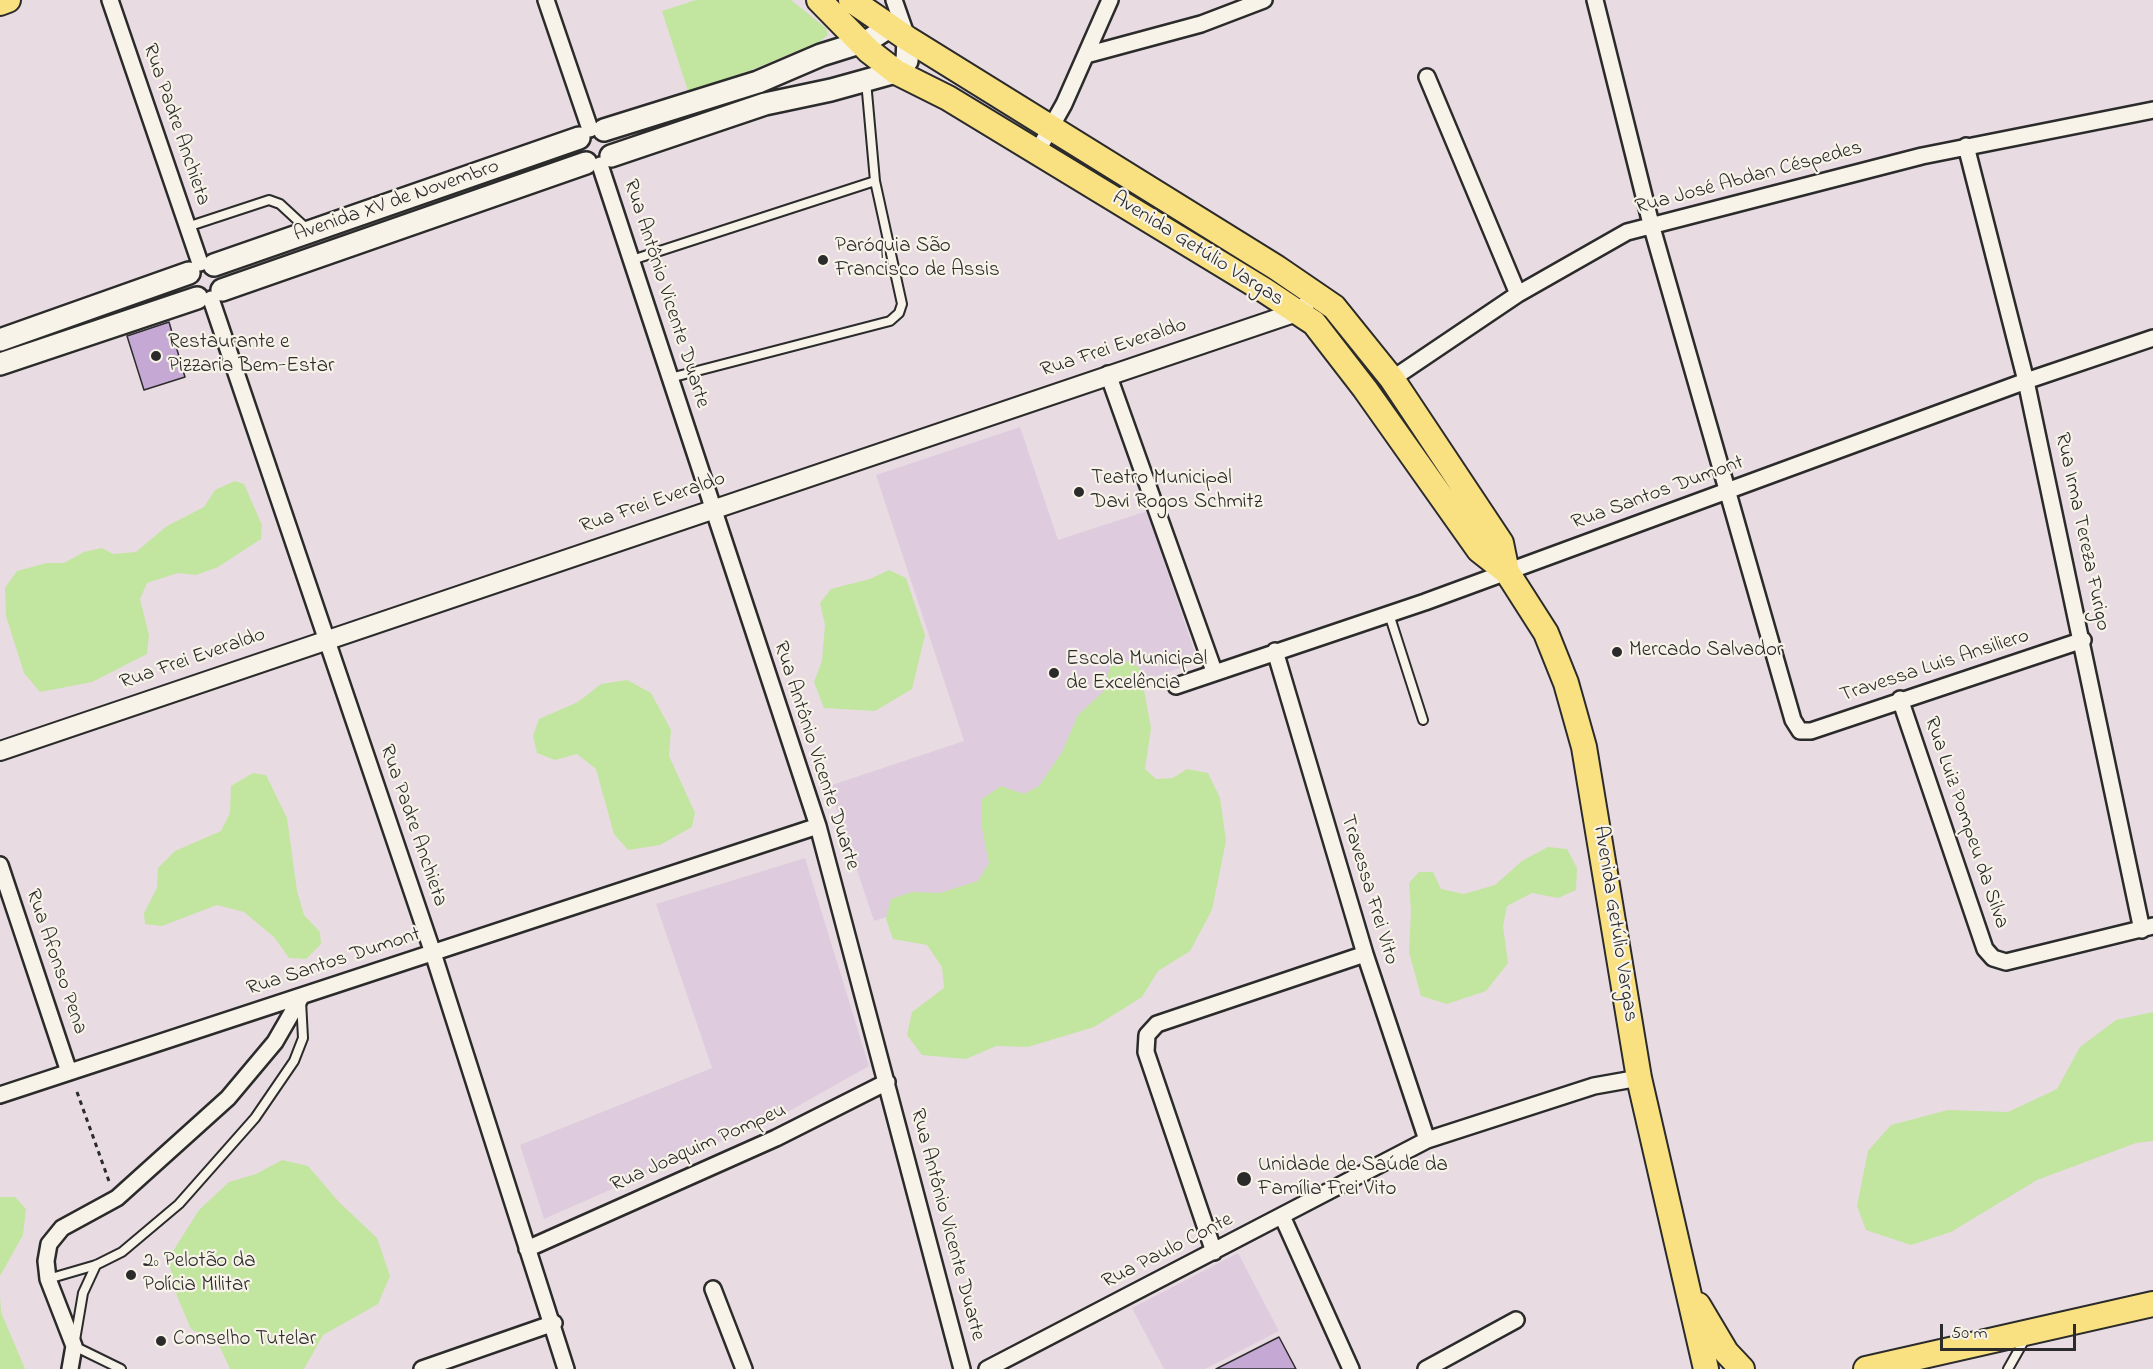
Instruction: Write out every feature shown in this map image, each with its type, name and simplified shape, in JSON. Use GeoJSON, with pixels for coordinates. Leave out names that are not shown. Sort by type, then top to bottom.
{"type":"FeatureCollection","features":[{"type":"Feature","properties":{"kind":"main road"},"geometry":{"type":"LineString","coordinates":[[0,3],[8,0]]}},
{"type":"Feature","properties":{"kind":"main road","name":"Avenida Getúlio Vargas"},"geometry":{"type":"LineString","coordinates":[[819,0],[861,43],[896,72],[948,98],[1314,323],[1479,550],[1507,572],[1546,633],[1566,683],[1584,747],[1639,1078],[1688,1288],[1703,1368]]}},
{"type":"Feature","properties":{"kind":"main road","name":"Avenida Getúlio Vargas"},"geometry":{"type":"LineString","coordinates":[[851,0],[897,19],[1051,128],[1334,307],[1392,380],[1501,543],[1507,572]]}},
{"type":"Feature","properties":{"kind":"main road"},"geometry":{"type":"LineString","coordinates":[[896,72],[907,61],[897,19]]}},
{"type":"Feature","properties":{"kind":"main road","name":"Avenida XV de Novembro"},"geometry":{"type":"LineString","coordinates":[[0,340],[201,267],[310,232],[591,132],[758,82],[821,56],[876,37],[897,19]]}},
{"type":"Feature","properties":{"kind":"main road"},"geometry":{"type":"LineString","coordinates":[[821,56],[830,59],[837,68],[837,83],[831,90]]}},
{"type":"Feature","properties":{"kind":"main road","name":"Avenida XV de Novembro"},"geometry":{"type":"LineString","coordinates":[[0,364],[210,296],[765,104],[831,90],[896,72]]}},
{"type":"Feature","properties":{"kind":"main road"},"geometry":{"type":"LineString","coordinates":[[591,132],[613,141],[599,161],[577,152],[591,132]]}},
{"type":"Feature","properties":{"kind":"main road"},"geometry":{"type":"LineString","coordinates":[[201,267],[224,275],[210,296],[188,287],[201,267]]}},
{"type":"Feature","properties":{"kind":"main road","name":"Avenida Getúlio Vargas"},"geometry":{"type":"LineString","coordinates":[[1688,1288],[1726,1352],[1740,1369]]}},
{"type":"Feature","properties":{"kind":"main road"},"geometry":{"type":"LineString","coordinates":[[1870,1369],[2153,1304]]}},
{"type":"Feature","properties":{"kind":"street","name":"Rua Padre Anchieta"},"geometry":{"type":"LineString","coordinates":[[110,0],[201,267]]}},
{"type":"Feature","properties":{"kind":"street"},"geometry":{"type":"LineString","coordinates":[[546,0],[591,132]]}},
{"type":"Feature","properties":{"kind":"street"},"geometry":{"type":"LineString","coordinates":[[1037,152],[1051,128],[1110,0]]}},
{"type":"Feature","properties":{"kind":"street"},"geometry":{"type":"LineString","coordinates":[[1086,55],[1201,24],[1264,0]]}},
{"type":"Feature","properties":{"kind":"street"},"geometry":{"type":"LineString","coordinates":[[1595,0],[1651,224],[1728,491]]}},
{"type":"Feature","properties":{"kind":"street"},"geometry":{"type":"LineString","coordinates":[[1427,77],[1518,294]]}},
{"type":"Feature","properties":{"kind":"street","name":"Rua José Abdan Céspedes"},"geometry":{"type":"LineString","coordinates":[[1392,380],[1518,294],[1599,246],[1651,224],[1966,146],[2153,110]]}},
{"type":"Feature","properties":{"kind":"street","name":"Rua Irma Tereza Furigo"},"geometry":{"type":"LineString","coordinates":[[1966,146],[2026,381],[2148,928]]}},
{"type":"Feature","properties":{"kind":"street","name":"Rua Antônio Vicente Duarte"},"geometry":{"type":"LineString","coordinates":[[599,161],[818,826],[962,1369]]}},
{"type":"Feature","properties":{"kind":"street","name":"Rua Frei Everaldo"},"geometry":{"type":"LineString","coordinates":[[0,751],[327,638],[1297,312],[1316,294]]}},
{"type":"Feature","properties":{"kind":"street","name":"Rua Padre Anchieta"},"geometry":{"type":"LineString","coordinates":[[210,296],[433,953],[527,1249],[554,1323],[566,1369]]}},
{"type":"Feature","properties":{"kind":"street","name":"Rua Santos Dumont"},"geometry":{"type":"LineString","coordinates":[[1176,686],[1214,671],[1389,614],[1507,572],[2026,381],[2153,338]]}},
{"type":"Feature","properties":{"kind":"street"},"geometry":{"type":"LineString","coordinates":[[1108,374],[1214,671]]}},
{"type":"Feature","properties":{"kind":"street","name":"Travessa Luis Ansiliero"},"geometry":{"type":"LineString","coordinates":[[1728,491],[1793,720],[1800,730],[1811,730],[2083,640]]}},
{"type":"Feature","properties":{"kind":"street","name":"Travessa Frei Vito"},"geometry":{"type":"LineString","coordinates":[[1275,651],[1365,954],[1427,1140]]}},
{"type":"Feature","properties":{"kind":"street","name":"Rua Luiz Pompeu da Silva"},"geometry":{"type":"LineString","coordinates":[[1900,699],[1985,949],[1993,958],[2006,962],[2148,928]]}},
{"type":"Feature","properties":{"kind":"street","name":"Rua Santos Dumont"},"geometry":{"type":"LineString","coordinates":[[0,1095],[818,826]]}},
{"type":"Feature","properties":{"kind":"street","name":"Rua Afonso Pena"},"geometry":{"type":"LineString","coordinates":[[0,865],[69,1072]]}},
{"type":"Feature","properties":{"kind":"street"},"geometry":{"type":"LineString","coordinates":[[1214,1252],[1146,1052],[1147,1035],[1157,1024],[1365,954]]}},
{"type":"Feature","properties":{"kind":"street"},"geometry":{"type":"LineString","coordinates":[[70,1369],[74,1346],[48,1279],[46,1261],[49,1244],[62,1228],[117,1198],[228,1098],[275,1042],[300,997]]}},
{"type":"Feature","properties":{"kind":"street","name":"Rua Paulo Conte"},"geometry":{"type":"LineString","coordinates":[[987,1369],[1427,1140],[1594,1086],[1639,1078]]}},
{"type":"Feature","properties":{"kind":"street","name":"Rua Joaquim Pompeu"},"geometry":{"type":"LineString","coordinates":[[527,1249],[776,1138],[887,1082]]}},
{"type":"Feature","properties":{"kind":"street"},"geometry":{"type":"LineString","coordinates":[[1282,1216],[1351,1369]]}},
{"type":"Feature","properties":{"kind":"street"},"geometry":{"type":"LineString","coordinates":[[713,1289],[744,1369]]}},
{"type":"Feature","properties":{"kind":"street"},"geometry":{"type":"LineString","coordinates":[[1426,1369],[1516,1320]]}},
{"type":"Feature","properties":{"kind":"street"},"geometry":{"type":"LineString","coordinates":[[422,1369],[554,1323]]}},
{"type":"Feature","properties":{"kind":"lane"},"geometry":{"type":"LineString","coordinates":[[670,378],[890,321],[899,313],[902,304],[875,181],[866,81]]}},
{"type":"Feature","properties":{"kind":"lane"},"geometry":{"type":"LineString","coordinates":[[632,260],[875,181]]}},
{"type":"Feature","properties":{"kind":"lane"},"geometry":{"type":"LineString","coordinates":[[188,227],[269,201],[280,204],[310,232]]}},
{"type":"Feature","properties":{"kind":"lane"},"geometry":{"type":"LineString","coordinates":[[1389,614],[1423,720]]}},
{"type":"Feature","properties":{"kind":"lane"},"geometry":{"type":"LineString","coordinates":[[48,1279],[96,1265],[122,1252],[179,1204],[255,1118],[294,1061],[303,1038],[300,997]]}},
{"type":"Feature","properties":{"kind":"lane"},"geometry":{"type":"LineString","coordinates":[[96,1265],[84,1293],[74,1346],[121,1369]]}},
{"type":"Feature","properties":{"kind":"lane"},"geometry":{"type":"LineString","coordinates":[[2008,1369],[2028,1333]]}},
{"type":"Feature","properties":{"kind":"path"},"geometry":{"type":"LineString","coordinates":[[77,1092],[112,1190]]}},
{"type":"Feature","properties":{"kind":"shaded area","name":"Escola Municipal de Excelência"},"geometry":{"type":"Polygon","coordinates":[[[1020,427],[1058,540],[1147,511],[1198,662],[1136,683],[1005,878],[874,921],[829,786],[964,741],[876,475],[1020,427]]]}},
{"type":"Feature","properties":{"kind":"shaded area"},"geometry":{"type":"Polygon","coordinates":[[[805,858],[869,1066],[791,1110],[544,1219],[520,1145],[712,1068],[656,904],[805,858]]]}},
{"type":"Feature","properties":{"kind":"shaded area"},"geometry":{"type":"Polygon","coordinates":[[[1238,1253],[1279,1331],[1205,1369],[1164,1369],[1132,1308],[1238,1253]]]}},
{"type":"Feature","properties":{"kind":"green space"},"geometry":{"type":"Polygon","coordinates":[[[696,0],[791,0],[826,28],[828,35],[819,42],[749,71],[688,91],[662,11],[696,0]]]}},
{"type":"Feature","properties":{"kind":"green space"},"geometry":{"type":"Polygon","coordinates":[[[235,481],[244,484],[262,525],[261,539],[218,567],[196,575],[178,573],[147,583],[140,599],[149,635],[147,654],[92,682],[40,692],[24,673],[6,616],[5,588],[17,571],[47,563],[64,563],[84,552],[102,548],[113,554],[136,552],[167,526],[204,507],[215,490],[235,481]]]}},
{"type":"Feature","properties":{"kind":"green space"},"geometry":{"type":"Polygon","coordinates":[[[889,570],[906,578],[925,635],[912,689],[875,711],[824,708],[814,682],[822,661],[825,625],[820,603],[831,589],[870,579],[889,570]]]}},
{"type":"Feature","properties":{"kind":"green space"},"geometry":{"type":"Polygon","coordinates":[[[1127,661],[1140,668],[1151,728],[1145,769],[1156,779],[1173,778],[1187,769],[1208,773],[1220,798],[1226,841],[1212,910],[1190,951],[1158,971],[1142,997],[1094,1027],[1028,1047],[996,1046],[966,1059],[922,1055],[907,1035],[912,1012],[944,988],[942,967],[927,945],[893,939],[886,919],[891,899],[912,892],[940,893],[978,881],[989,863],[981,823],[982,799],[1001,786],[1024,794],[1039,786],[1062,752],[1078,715],[1104,691],[1110,667],[1127,661]]]}},
{"type":"Feature","properties":{"kind":"green space"},"geometry":{"type":"Polygon","coordinates":[[[627,680],[651,693],[671,730],[669,756],[695,813],[692,827],[660,845],[628,850],[614,834],[596,769],[577,754],[555,760],[537,753],[533,736],[539,719],[578,702],[601,684],[627,680]]]}},
{"type":"Feature","properties":{"kind":"green space"},"geometry":{"type":"Polygon","coordinates":[[[253,773],[266,775],[287,818],[297,891],[304,915],[320,932],[321,944],[306,959],[289,958],[274,937],[244,912],[217,905],[162,926],[145,924],[144,913],[157,888],[158,868],[175,851],[221,831],[230,813],[231,786],[253,773]]]}},
{"type":"Feature","properties":{"kind":"green space"},"geometry":{"type":"Polygon","coordinates":[[[1548,847],[1567,849],[1577,868],[1576,890],[1558,898],[1532,893],[1507,906],[1503,926],[1508,963],[1486,991],[1447,1004],[1421,996],[1409,952],[1411,911],[1409,883],[1419,872],[1433,872],[1441,889],[1464,894],[1495,885],[1522,861],[1548,847]]]}},
{"type":"Feature","properties":{"kind":"green space"},"geometry":{"type":"Polygon","coordinates":[[[2153,1012],[2153,1141],[2136,1143],[2037,1180],[1951,1232],[1911,1245],[1866,1230],[1857,1206],[1868,1151],[1891,1125],[1948,1110],[2008,1112],[2057,1089],[2080,1047],[2116,1020],[2153,1012]]]}},
{"type":"Feature","properties":{"kind":"green space"},"geometry":{"type":"Polygon","coordinates":[[[282,1160],[308,1166],[339,1202],[377,1238],[390,1276],[378,1304],[323,1335],[304,1369],[230,1369],[219,1345],[191,1329],[177,1296],[168,1259],[199,1210],[229,1182],[256,1174],[282,1160]]]}},
{"type":"Feature","properties":{"kind":"green space"},"geometry":{"type":"Polygon","coordinates":[[[0,1197],[15,1197],[26,1209],[23,1235],[0,1276],[0,1197]]]}},
{"type":"Feature","properties":{"kind":"green space"},"geometry":{"type":"Polygon","coordinates":[[[0,1295],[1,1312],[25,1369],[0,1369],[0,1295]]]}},
{"type":"Feature","properties":{"kind":"building","name":"Restaurante e Pizzaria Bem-Estar"},"geometry":{"type":"Polygon","coordinates":[[[169,322],[185,377],[144,390],[127,336],[169,322]]]}},
{"type":"Feature","properties":{"kind":"building"},"geometry":{"type":"Polygon","coordinates":[[[1279,1337],[1296,1369],[1216,1369],[1279,1337]]]}},
{"type":"Feature","properties":{"kind":"place","name":"Paróquia São Francisco de Assis"},"geometry":{"type":"Point","coordinates":[823,260]}},
{"type":"Feature","properties":{"kind":"place","name":"Restaurante e Pizzaria Bem-Estar"},"geometry":{"type":"Point","coordinates":[156,356]}},
{"type":"Feature","properties":{"kind":"place","name":"Teatro Municipal Davi Rogos Schmitz"},"geometry":{"type":"Point","coordinates":[1079,492]}},
{"type":"Feature","properties":{"kind":"place","name":"Mercado Salvador"},"geometry":{"type":"Point","coordinates":[1617,652]}},
{"type":"Feature","properties":{"kind":"place","name":"Escola Municipal de Excelência"},"geometry":{"type":"Point","coordinates":[1054,673]}},
{"type":"Feature","properties":{"kind":"place","name":"Unidade de Saúde da Família Frei Vito"},"geometry":{"type":"Point","coordinates":[1244,1179]}},
{"type":"Feature","properties":{"kind":"place","name":"2º Pelotão da Polícia Militar"},"geometry":{"type":"Point","coordinates":[131,1275]}},
{"type":"Feature","properties":{"kind":"place","name":"Conselho Tutelar"},"geometry":{"type":"Point","coordinates":[161,1341]}}]}
